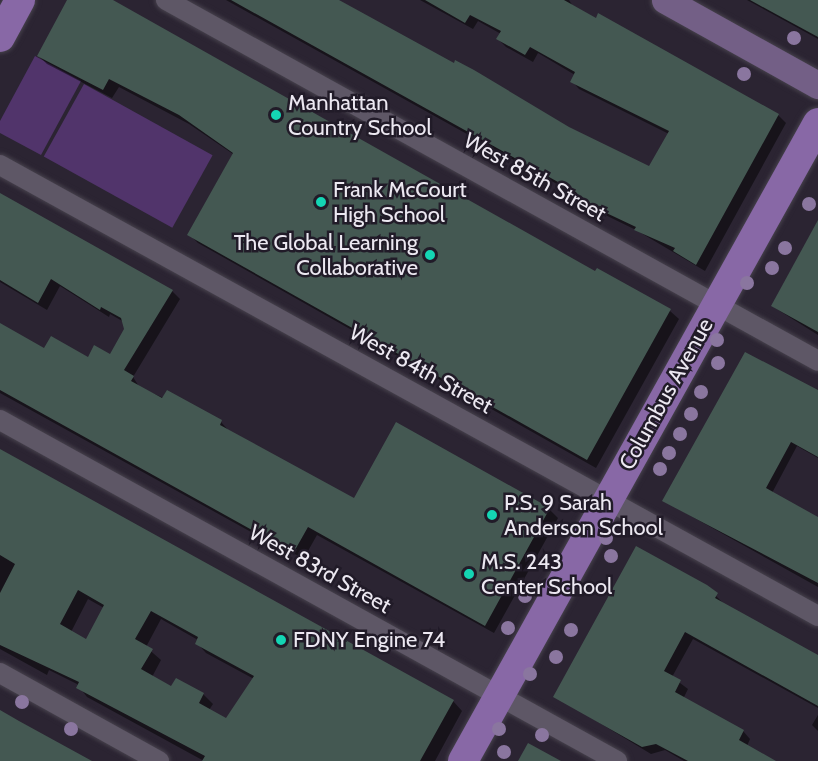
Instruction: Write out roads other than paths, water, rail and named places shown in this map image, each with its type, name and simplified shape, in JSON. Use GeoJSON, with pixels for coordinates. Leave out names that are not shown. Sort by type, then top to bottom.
{"type":"FeatureCollection","features":[{"type":"Feature","properties":{"kind":"main road"},"geometry":{"type":"LineString","coordinates":[[0,36],[20,0]]}},
{"type":"Feature","properties":{"kind":"main road"},"geometry":{"type":"LineString","coordinates":[[665,0],[818,85]]}},
{"type":"Feature","properties":{"kind":"main road","name":"Columbus Avenue"},"geometry":{"type":"LineString","coordinates":[[463,761],[818,123]]}},
{"type":"Feature","properties":{"kind":"street","name":"West 85th Street"},"geometry":{"type":"LineString","coordinates":[[166,0],[818,361]]}},
{"type":"Feature","properties":{"kind":"street","name":"West 84th Street"},"geometry":{"type":"LineString","coordinates":[[0,165],[818,616]]}},
{"type":"Feature","properties":{"kind":"street","name":"West 83rd Street"},"geometry":{"type":"LineString","coordinates":[[0,420],[617,761]]}},
{"type":"Feature","properties":{"kind":"street"},"geometry":{"type":"LineString","coordinates":[[0,673],[159,761]]}},
{"type":"Feature","properties":{"kind":"place","name":"Manhattan Country School"},"geometry":{"type":"Point","coordinates":[276,115]}},
{"type":"Feature","properties":{"kind":"place","name":"Frank McCourt High School"},"geometry":{"type":"Point","coordinates":[321,202]}},
{"type":"Feature","properties":{"kind":"place","name":"The Global Learning Collaborative"},"geometry":{"type":"Point","coordinates":[430,255]}},
{"type":"Feature","properties":{"kind":"place","name":"P.S. 9 Sarah Anderson School"},"geometry":{"type":"Point","coordinates":[492,515]}},
{"type":"Feature","properties":{"kind":"place","name":"M.S. 243 Center School"},"geometry":{"type":"Point","coordinates":[469,574]}},
{"type":"Feature","properties":{"kind":"place","name":"FDNY Engine 74"},"geometry":{"type":"Point","coordinates":[281,640]}}]}
